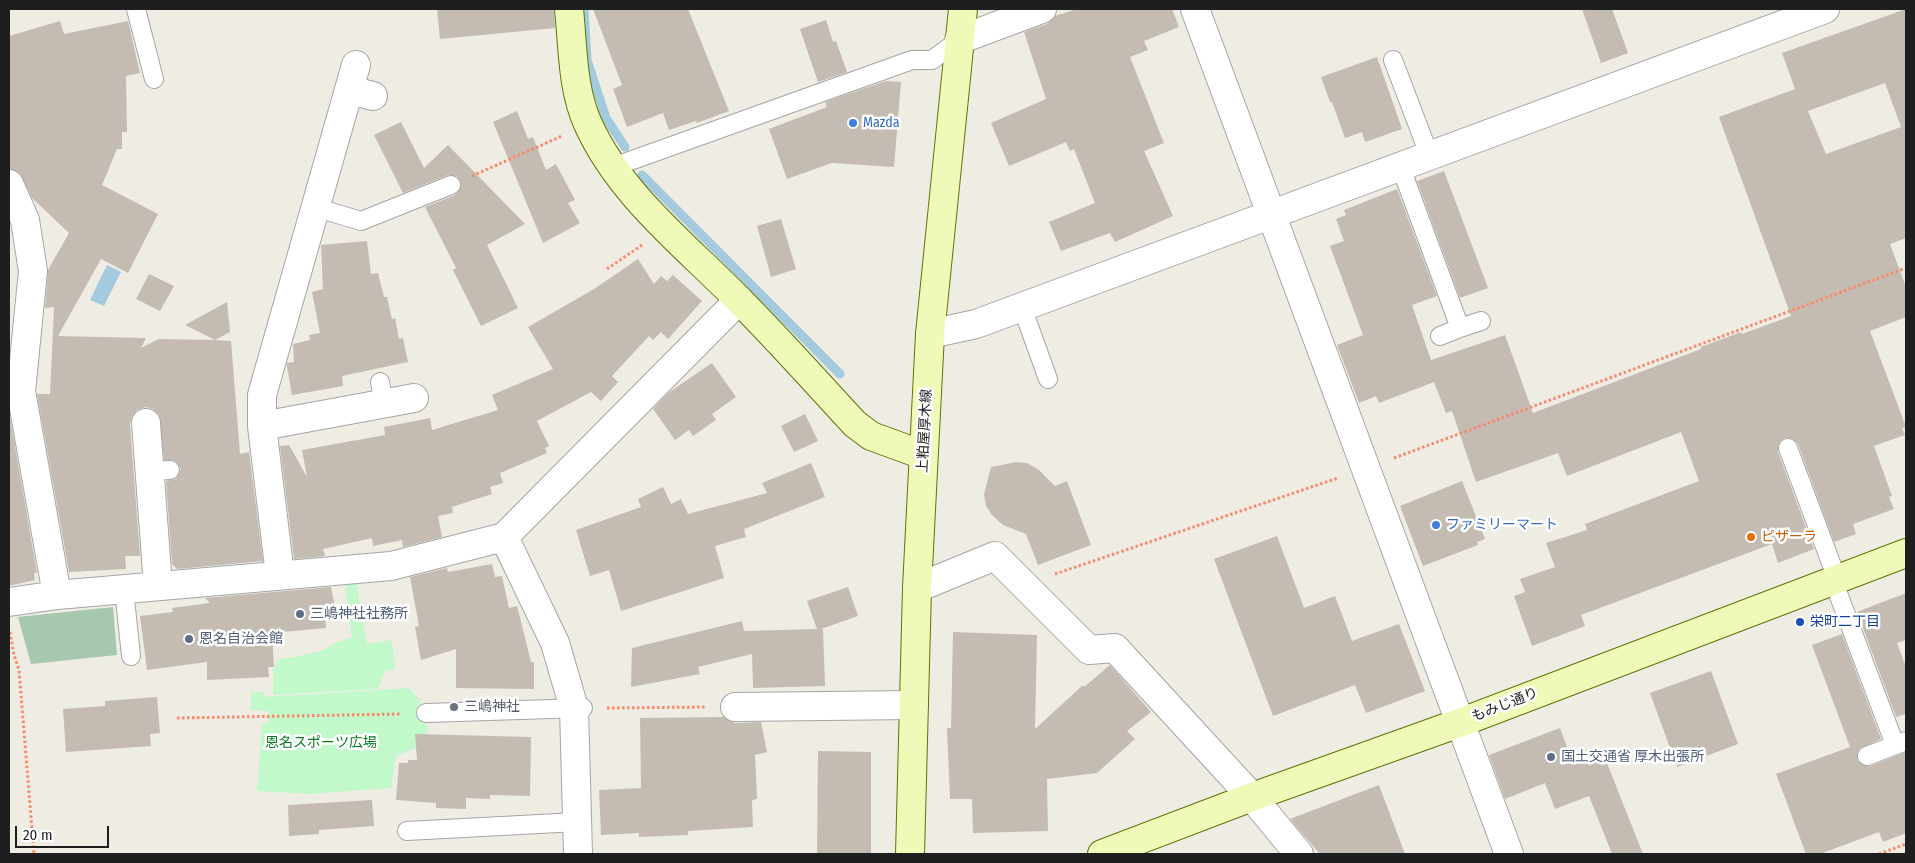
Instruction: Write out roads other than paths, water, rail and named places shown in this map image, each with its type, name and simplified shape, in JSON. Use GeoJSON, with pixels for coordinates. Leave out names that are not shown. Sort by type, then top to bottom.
{"type":"FeatureCollection","features":[{"type":"Feature","properties":{"kind":"street"},"geometry":{"type":"LineString","coordinates":[[569,9],[574,71],[588,124],[613,167],[633,194],[739,300],[855,424],[871,436],[923,455]]}},
{"type":"Feature","properties":{"kind":"street","name":"上粕屋厚木線"},"geometry":{"type":"LineString","coordinates":[[910,854],[917,588],[930,334],[963,9]]}},
{"type":"Feature","properties":{"kind":"street"},"geometry":{"type":"LineString","coordinates":[[959,40],[1042,9]]}},
{"type":"Feature","properties":{"kind":"street"},"geometry":{"type":"LineString","coordinates":[[1195,9],[1510,854]]}},
{"type":"Feature","properties":{"kind":"street"},"geometry":{"type":"LineString","coordinates":[[930,334],[976,324],[1272,216],[1400,168],[1776,17],[1825,9]]}},
{"type":"Feature","properties":{"kind":"street"},"geometry":{"type":"LineString","coordinates":[[280,575],[257,413],[314,207],[359,84]]}},
{"type":"Feature","properties":{"kind":"street"},"geometry":{"type":"LineString","coordinates":[[9,184],[25,220],[33,271],[21,391],[16,411],[57,595]]}},
{"type":"Feature","properties":{"kind":"street"},"geometry":{"type":"LineString","coordinates":[[9,602],[57,595],[391,566],[504,536],[739,300]]}},
{"type":"Feature","properties":{"kind":"street"},"geometry":{"type":"LineString","coordinates":[[257,413],[382,393],[414,398]]}},
{"type":"Feature","properties":{"kind":"street"},"geometry":{"type":"LineString","coordinates":[[146,422],[160,471],[158,586]]}},
{"type":"Feature","properties":{"kind":"street"},"geometry":{"type":"LineString","coordinates":[[504,536],[555,643],[580,708],[578,854]]}},
{"type":"Feature","properties":{"kind":"street","name":"もみじ通り"},"geometry":{"type":"LineString","coordinates":[[1102,854],[1252,797],[1462,722],[1906,552]]}},
{"type":"Feature","properties":{"kind":"street"},"geometry":{"type":"LineString","coordinates":[[917,588],[995,556],[1090,650],[1115,648],[1252,797],[1299,854]]}},
{"type":"Feature","properties":{"kind":"street"},"geometry":{"type":"LineString","coordinates":[[735,706],[914,705]]}},
{"type":"Feature","properties":{"kind":"lane"},"geometry":{"type":"LineString","coordinates":[[136,9],[154,79]]}},
{"type":"Feature","properties":{"kind":"lane"},"geometry":{"type":"LineString","coordinates":[[613,167],[912,60],[932,60],[959,40]]}},
{"type":"Feature","properties":{"kind":"lane"},"geometry":{"type":"LineString","coordinates":[[1393,60],[1430,156]]}},
{"type":"Feature","properties":{"kind":"lane"},"geometry":{"type":"LineString","coordinates":[[1400,168],[1460,328]]}},
{"type":"Feature","properties":{"kind":"lane"},"geometry":{"type":"LineString","coordinates":[[314,207],[361,221],[451,185]]}},
{"type":"Feature","properties":{"kind":"lane"},"geometry":{"type":"LineString","coordinates":[[1022,307],[1048,379]]}},
{"type":"Feature","properties":{"kind":"lane"},"geometry":{"type":"LineString","coordinates":[[1440,336],[1481,321]]}},
{"type":"Feature","properties":{"kind":"lane"},"geometry":{"type":"LineString","coordinates":[[1788,460],[1901,743],[1867,756]]}},
{"type":"Feature","properties":{"kind":"lane"},"geometry":{"type":"LineString","coordinates":[[124,589],[131,656]]}},
{"type":"Feature","properties":{"kind":"lane"},"geometry":{"type":"LineString","coordinates":[[426,713],[580,708]]}},
{"type":"Feature","properties":{"kind":"lane"},"geometry":{"type":"LineString","coordinates":[[407,831],[577,822]]}},
{"type":"Feature","properties":{"kind":"water"},"geometry":{"type":"Polygon","coordinates":[[[107,265],[121,272],[104,306],[90,300],[107,265]]]}},
{"type":"Feature","properties":{"kind":"waterway"},"geometry":{"type":"LineString","coordinates":[[584,9],[587,60],[606,118],[625,147]]}},
{"type":"Feature","properties":{"kind":"waterway"},"geometry":{"type":"LineString","coordinates":[[642,175],[840,374]]}},
{"type":"Feature","properties":{"kind":"place","name":"Mazda"},"geometry":{"type":"Point","coordinates":[853,123]}},
{"type":"Feature","properties":{"kind":"place","name":"ファミリーマート"},"geometry":{"type":"Point","coordinates":[1436,525]}},
{"type":"Feature","properties":{"kind":"place","name":"ピザーラ"},"geometry":{"type":"Point","coordinates":[1751,537]}},
{"type":"Feature","properties":{"kind":"place","name":"三嶋神社社務所"},"geometry":{"type":"Point","coordinates":[300,614]}},
{"type":"Feature","properties":{"kind":"place","name":"栄町二丁目"},"geometry":{"type":"Point","coordinates":[1800,622]}},
{"type":"Feature","properties":{"kind":"place","name":"恩名自治会館"},"geometry":{"type":"Point","coordinates":[189,639]}},
{"type":"Feature","properties":{"kind":"place","name":"三嶋神社"},"geometry":{"type":"Point","coordinates":[454,707]}},
{"type":"Feature","properties":{"kind":"place","name":"国土交通省 厚木出張所"},"geometry":{"type":"Point","coordinates":[1551,757]}},
{"type":"Feature","properties":{"kind":"park label","name":"恩名スポーツ広場"},"geometry":{"type":"Point","coordinates":[321,743]}}]}
